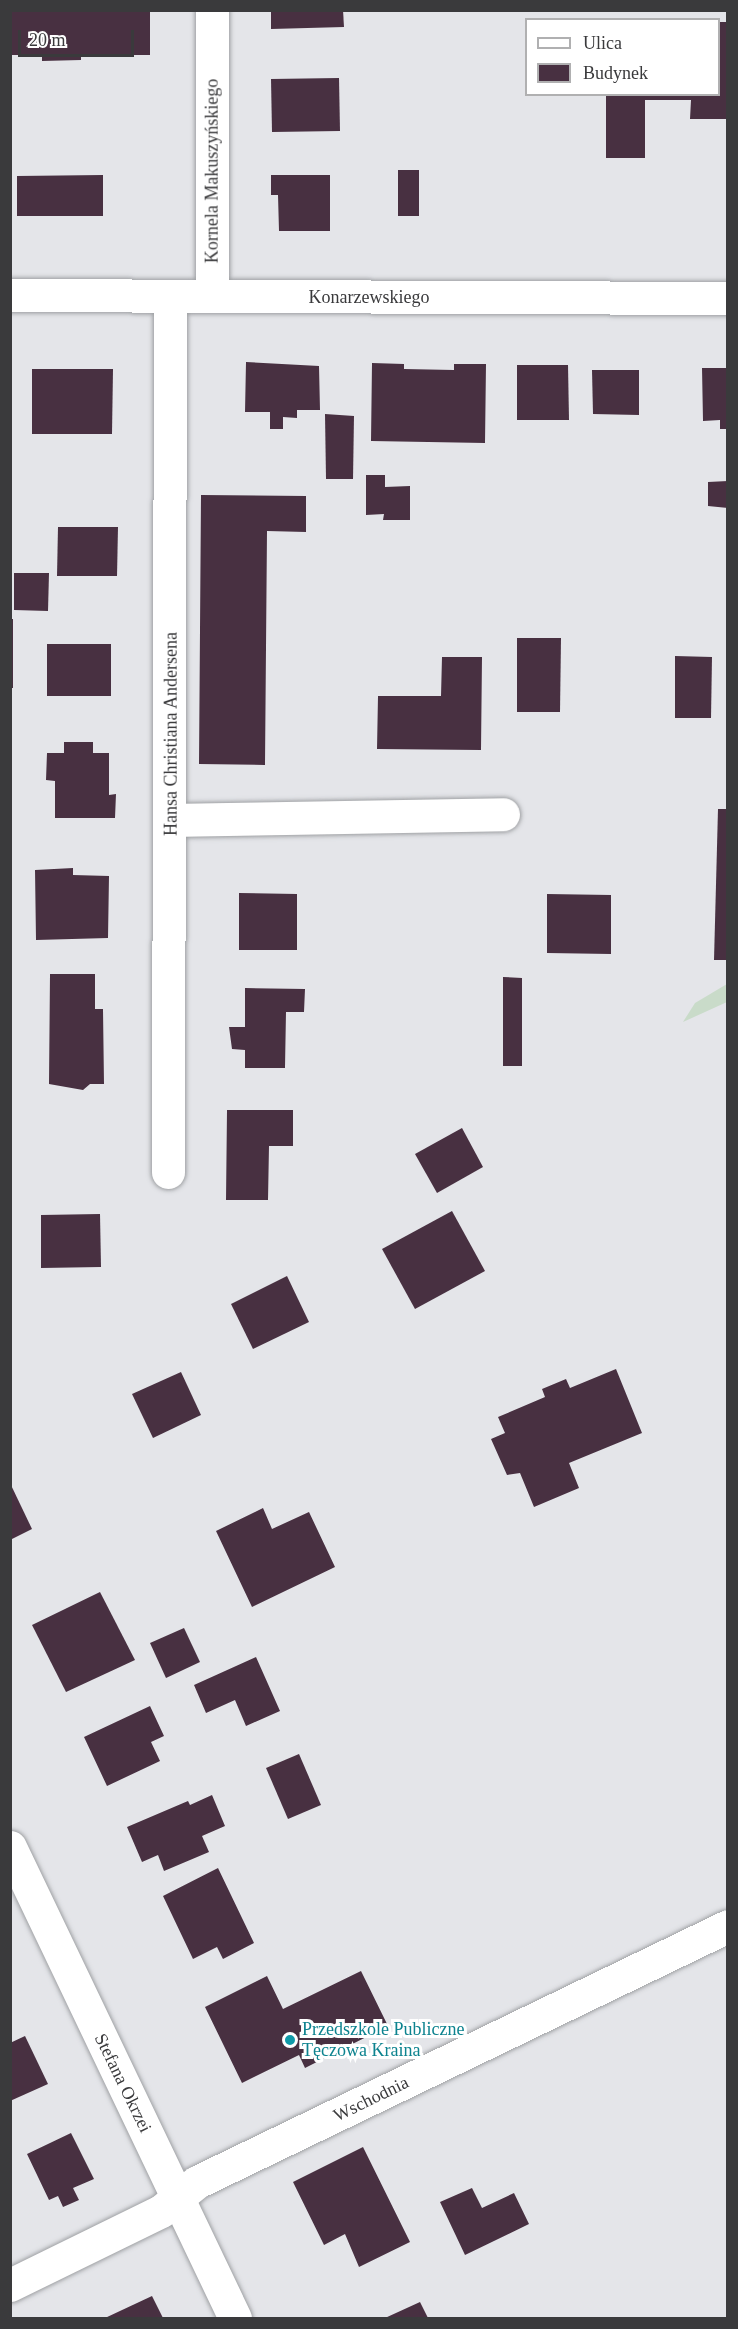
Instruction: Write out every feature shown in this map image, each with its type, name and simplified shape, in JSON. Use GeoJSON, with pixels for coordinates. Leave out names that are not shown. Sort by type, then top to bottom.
{"type":"FeatureCollection","features":[{"type":"Feature","properties":{"kind":"street","name":"Kornela Makuszyńskiego"},"geometry":{"type":"LineString","coordinates":[[212,10],[212,296]]}},
{"type":"Feature","properties":{"kind":"street","name":"Konarzewskiego"},"geometry":{"type":"LineString","coordinates":[[10,295],[728,298]]}},
{"type":"Feature","properties":{"kind":"street","name":"Hansa Christiana Andersena"},"geometry":{"type":"LineString","coordinates":[[168,1172],[171,820],[170,296]]}},
{"type":"Feature","properties":{"kind":"street"},"geometry":{"type":"LineString","coordinates":[[171,820],[503,814]]}},
{"type":"Feature","properties":{"kind":"street","name":"Stefana Okrzei"},"geometry":{"type":"LineString","coordinates":[[10,1847],[235,2319]]}},
{"type":"Feature","properties":{"kind":"street","name":"Wschodnia"},"geometry":{"type":"LineString","coordinates":[[10,2284],[161,2211],[197,2182],[728,1926]]}},
{"type":"Feature","properties":{"kind":"green space"},"geometry":{"type":"Polygon","coordinates":[[[727,984],[727,1002],[683,1022],[695,1003],[727,984]]]}},
{"type":"Feature","properties":{"kind":"building"},"geometry":{"type":"Polygon","coordinates":[[[10,10],[150,10],[150,55],[81,55],[81,60],[42,61],[42,55],[10,55],[10,10]]]}},
{"type":"Feature","properties":{"kind":"building"},"geometry":{"type":"Polygon","coordinates":[[[271,10],[343,10],[344,27],[271,29],[271,10]]]}},
{"type":"Feature","properties":{"kind":"building"},"geometry":{"type":"Polygon","coordinates":[[[720,22],[728,22],[727,119],[690,119],[691,100],[645,100],[645,158],[606,158],[606,96],[720,96],[720,22]]]}},
{"type":"Feature","properties":{"kind":"building"},"geometry":{"type":"Polygon","coordinates":[[[339,78],[340,131],[272,132],[271,79],[339,78]]]}},
{"type":"Feature","properties":{"kind":"building"},"geometry":{"type":"Polygon","coordinates":[[[398,170],[419,170],[419,216],[398,216],[398,170]]]}},
{"type":"Feature","properties":{"kind":"building"},"geometry":{"type":"Polygon","coordinates":[[[103,175],[103,216],[17,216],[17,176],[103,175]]]}},
{"type":"Feature","properties":{"kind":"building"},"geometry":{"type":"Polygon","coordinates":[[[271,175],[330,175],[330,231],[279,231],[278,195],[271,195],[271,175]]]}},
{"type":"Feature","properties":{"kind":"building"},"geometry":{"type":"Polygon","coordinates":[[[246,362],[319,366],[320,410],[297,410],[297,418],[283,417],[283,429],[270,429],[270,412],[245,412],[246,362]]]}},
{"type":"Feature","properties":{"kind":"building"},"geometry":{"type":"Polygon","coordinates":[[[372,363],[404,364],[404,369],[454,370],[454,364],[486,364],[485,443],[371,441],[372,363]]]}},
{"type":"Feature","properties":{"kind":"building"},"geometry":{"type":"Polygon","coordinates":[[[517,365],[568,365],[569,420],[517,420],[517,365]]]}},
{"type":"Feature","properties":{"kind":"building"},"geometry":{"type":"Polygon","coordinates":[[[702,368],[728,368],[728,429],[720,429],[720,420],[703,421],[702,368]]]}},
{"type":"Feature","properties":{"kind":"building"},"geometry":{"type":"Polygon","coordinates":[[[32,369],[113,369],[112,434],[32,434],[32,369]]]}},
{"type":"Feature","properties":{"kind":"building"},"geometry":{"type":"Polygon","coordinates":[[[592,370],[639,370],[639,415],[593,414],[592,370]]]}},
{"type":"Feature","properties":{"kind":"building"},"geometry":{"type":"Polygon","coordinates":[[[325,414],[354,416],[353,479],[326,479],[325,414]]]}},
{"type":"Feature","properties":{"kind":"building"},"geometry":{"type":"Polygon","coordinates":[[[366,475],[385,475],[385,487],[410,486],[410,520],[383,520],[384,514],[366,515],[366,475]]]}},
{"type":"Feature","properties":{"kind":"building"},"geometry":{"type":"Polygon","coordinates":[[[728,481],[728,508],[708,506],[708,482],[728,481]]]}},
{"type":"Feature","properties":{"kind":"building"},"geometry":{"type":"Polygon","coordinates":[[[201,495],[306,496],[306,532],[267,531],[265,765],[199,764],[201,495]]]}},
{"type":"Feature","properties":{"kind":"building"},"geometry":{"type":"Polygon","coordinates":[[[58,527],[118,527],[117,576],[57,576],[58,527]]]}},
{"type":"Feature","properties":{"kind":"building"},"geometry":{"type":"Polygon","coordinates":[[[14,573],[49,573],[48,611],[14,610],[14,573]]]}},
{"type":"Feature","properties":{"kind":"building"},"geometry":{"type":"Polygon","coordinates":[[[10,619],[13,619],[13,688],[10,688],[10,619]]]}},
{"type":"Feature","properties":{"kind":"building"},"geometry":{"type":"Polygon","coordinates":[[[517,638],[561,638],[560,712],[517,712],[517,638]]]}},
{"type":"Feature","properties":{"kind":"building"},"geometry":{"type":"Polygon","coordinates":[[[47,644],[111,644],[111,696],[47,696],[47,644]]]}},
{"type":"Feature","properties":{"kind":"building"},"geometry":{"type":"Polygon","coordinates":[[[675,656],[712,657],[711,718],[675,718],[675,656]]]}},
{"type":"Feature","properties":{"kind":"building"},"geometry":{"type":"Polygon","coordinates":[[[442,657],[482,657],[481,750],[377,749],[378,696],[441,696],[442,657]]]}},
{"type":"Feature","properties":{"kind":"building"},"geometry":{"type":"Polygon","coordinates":[[[64,742],[93,742],[93,753],[109,753],[109,795],[116,794],[115,818],[55,818],[55,781],[46,780],[47,753],[64,753],[64,742]]]}},
{"type":"Feature","properties":{"kind":"building"},"geometry":{"type":"Polygon","coordinates":[[[718,809],[728,809],[728,960],[714,960],[718,809]]]}},
{"type":"Feature","properties":{"kind":"building"},"geometry":{"type":"Polygon","coordinates":[[[73,868],[73,875],[109,876],[108,938],[36,940],[35,870],[73,868]]]}},
{"type":"Feature","properties":{"kind":"building"},"geometry":{"type":"Polygon","coordinates":[[[239,893],[297,894],[297,950],[239,950],[239,893]]]}},
{"type":"Feature","properties":{"kind":"building"},"geometry":{"type":"Polygon","coordinates":[[[547,894],[611,895],[611,954],[547,953],[547,894]]]}},
{"type":"Feature","properties":{"kind":"building"},"geometry":{"type":"Polygon","coordinates":[[[50,974],[95,974],[95,1009],[103,1009],[104,1084],[90,1084],[83,1090],[49,1084],[50,974]]]}},
{"type":"Feature","properties":{"kind":"building"},"geometry":{"type":"Polygon","coordinates":[[[503,977],[522,978],[522,1066],[503,1066],[503,977]]]}},
{"type":"Feature","properties":{"kind":"building"},"geometry":{"type":"Polygon","coordinates":[[[245,988],[305,989],[304,1012],[286,1012],[285,1068],[245,1068],[245,1050],[232,1049],[229,1027],[245,1027],[245,988]]]}},
{"type":"Feature","properties":{"kind":"building"},"geometry":{"type":"Polygon","coordinates":[[[227,1110],[293,1110],[293,1146],[269,1146],[268,1200],[226,1200],[227,1110]]]}},
{"type":"Feature","properties":{"kind":"building"},"geometry":{"type":"Polygon","coordinates":[[[462,1128],[483,1167],[437,1193],[415,1154],[462,1128]]]}},
{"type":"Feature","properties":{"kind":"building"},"geometry":{"type":"Polygon","coordinates":[[[452,1211],[485,1271],[415,1309],[382,1249],[452,1211]]]}},
{"type":"Feature","properties":{"kind":"building"},"geometry":{"type":"Polygon","coordinates":[[[100,1214],[101,1267],[41,1268],[41,1215],[100,1214]]]}},
{"type":"Feature","properties":{"kind":"building"},"geometry":{"type":"Polygon","coordinates":[[[287,1276],[309,1322],[253,1349],[231,1304],[287,1276]]]}},
{"type":"Feature","properties":{"kind":"building"},"geometry":{"type":"Polygon","coordinates":[[[616,1369],[642,1433],[569,1463],[579,1488],[534,1507],[520,1473],[507,1475],[491,1439],[505,1433],[498,1417],[545,1397],[542,1389],[566,1379],[570,1388],[616,1369]]]}},
{"type":"Feature","properties":{"kind":"building"},"geometry":{"type":"Polygon","coordinates":[[[181,1372],[201,1415],[153,1438],[132,1394],[181,1372]]]}},
{"type":"Feature","properties":{"kind":"building"},"geometry":{"type":"Polygon","coordinates":[[[10,1483],[32,1529],[10,1540],[10,1483]]]}},
{"type":"Feature","properties":{"kind":"building"},"geometry":{"type":"Polygon","coordinates":[[[263,1508],[272,1529],[309,1512],[335,1567],[252,1607],[216,1531],[263,1508]]]}},
{"type":"Feature","properties":{"kind":"building"},"geometry":{"type":"Polygon","coordinates":[[[100,1592],[135,1660],[66,1692],[32,1625],[100,1592]]]}},
{"type":"Feature","properties":{"kind":"building"},"geometry":{"type":"Polygon","coordinates":[[[184,1628],[200,1662],[166,1678],[150,1643],[184,1628]]]}},
{"type":"Feature","properties":{"kind":"building"},"geometry":{"type":"Polygon","coordinates":[[[256,1657],[280,1711],[246,1726],[235,1700],[206,1713],[194,1685],[256,1657]]]}},
{"type":"Feature","properties":{"kind":"building"},"geometry":{"type":"Polygon","coordinates":[[[150,1706],[164,1736],[151,1742],[160,1761],[107,1786],[84,1737],[150,1706]]]}},
{"type":"Feature","properties":{"kind":"building"},"geometry":{"type":"Polygon","coordinates":[[[299,1754],[321,1805],[288,1819],[266,1768],[299,1754]]]}},
{"type":"Feature","properties":{"kind":"building"},"geometry":{"type":"Polygon","coordinates":[[[212,1795],[225,1826],[202,1836],[209,1852],[164,1871],[158,1855],[142,1862],[127,1827],[188,1801],[190,1805],[212,1795]]]}},
{"type":"Feature","properties":{"kind":"building"},"geometry":{"type":"Polygon","coordinates":[[[218,1868],[254,1943],[223,1959],[217,1947],[193,1959],[163,1896],[218,1868]]]}},
{"type":"Feature","properties":{"kind":"building","name":"Przedszkole Publiczne Tęczowa Kraina"},"geometry":{"type":"Polygon","coordinates":[[[361,1971],[388,2026],[305,2068],[299,2055],[242,2083],[205,2007],[267,1976],[283,2009],[361,1971]]]}},
{"type":"Feature","properties":{"kind":"building"},"geometry":{"type":"Polygon","coordinates":[[[25,2036],[48,2084],[10,2101],[10,2043],[25,2036]]]}},
{"type":"Feature","properties":{"kind":"building"},"geometry":{"type":"Polygon","coordinates":[[[71,2133],[94,2179],[73,2188],[79,2200],[63,2207],[58,2196],[49,2200],[27,2154],[71,2133]]]}},
{"type":"Feature","properties":{"kind":"building"},"geometry":{"type":"Polygon","coordinates":[[[363,2147],[410,2242],[359,2267],[345,2234],[324,2245],[293,2182],[363,2147]]]}},
{"type":"Feature","properties":{"kind":"building"},"geometry":{"type":"Polygon","coordinates":[[[472,2188],[482,2208],[514,2193],[529,2224],[465,2255],[440,2202],[472,2188]]]}},
{"type":"Feature","properties":{"kind":"building"},"geometry":{"type":"Polygon","coordinates":[[[152,2296],[163,2318],[105,2318],[152,2296]]]}},
{"type":"Feature","properties":{"kind":"building"},"geometry":{"type":"Polygon","coordinates":[[[420,2302],[428,2318],[385,2318],[420,2302]]]}},
{"type":"Feature","properties":{"kind":"place","name":"Przedszkole Publiczne Tęczowa Kraina"},"geometry":{"type":"Point","coordinates":[290,2040]}}]}
